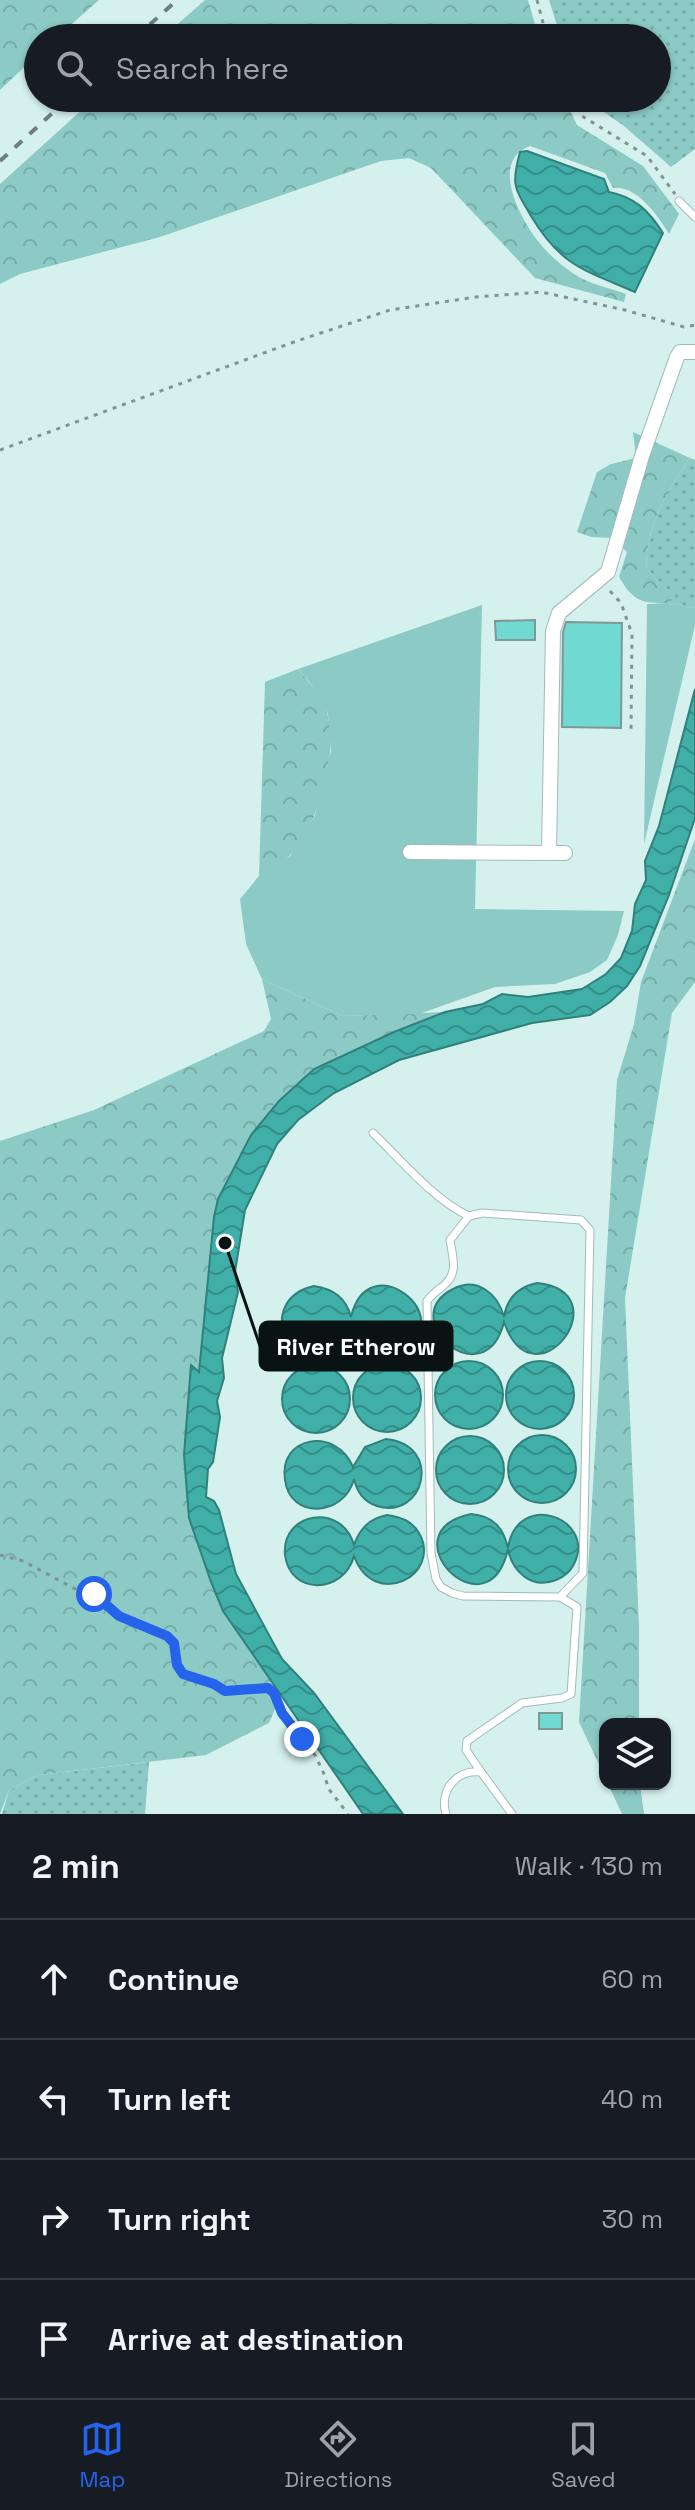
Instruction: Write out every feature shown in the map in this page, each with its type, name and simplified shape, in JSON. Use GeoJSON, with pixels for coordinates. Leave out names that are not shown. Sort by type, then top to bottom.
{"type":"FeatureCollection","features":[{"type":"Feature","properties":{"kind":"street"},"geometry":{"type":"LineString","coordinates":[[549,853],[553,631],[559,613],[605,585],[642,456],[677,357],[680,352],[695,352]]}},
{"type":"Feature","properties":{"kind":"street"},"geometry":{"type":"LineString","coordinates":[[410,852],[565,853]]}},
{"type":"Feature","properties":{"kind":"lane"},"geometry":{"type":"LineString","coordinates":[[679,201],[695,217]]}},
{"type":"Feature","properties":{"kind":"lane"},"geometry":{"type":"LineString","coordinates":[[373,1133],[432,1190],[469,1216]]}},
{"type":"Feature","properties":{"kind":"lane"},"geometry":{"type":"LineString","coordinates":[[512,1814],[466,1750],[467,1741],[522,1703],[571,1694],[577,1607],[560,1597],[463,1596],[441,1587],[432,1565],[427,1301],[453,1277],[455,1270],[450,1240],[469,1216],[482,1213],[581,1220],[590,1230],[583,1573],[560,1597]]}},
{"type":"Feature","properties":{"kind":"lane"},"geometry":{"type":"LineString","coordinates":[[446,1814],[443,1799],[449,1784],[470,1771],[481,1772]]}},
{"type":"Feature","properties":{"kind":"path"},"geometry":{"type":"LineString","coordinates":[[537,0],[543,24]]}},
{"type":"Feature","properties":{"kind":"path"},"geometry":{"type":"LineString","coordinates":[[580,112],[647,156],[679,201]]}},
{"type":"Feature","properties":{"kind":"path"},"geometry":{"type":"LineString","coordinates":[[0,450],[390,310],[476,297],[541,292],[625,310],[684,327],[695,325]]}},
{"type":"Feature","properties":{"kind":"path"},"geometry":{"type":"LineString","coordinates":[[605,585],[621,603],[632,634],[631,730]]}},
{"type":"Feature","properties":{"kind":"path"},"geometry":{"type":"LineString","coordinates":[[0,1555],[23,1561],[79,1591],[94,1594],[119,1616],[167,1636],[174,1643],[177,1665],[183,1674],[225,1691],[268,1688],[274,1693],[282,1713],[315,1755],[328,1788],[348,1814]]}},
{"type":"Feature","properties":{"kind":"green space"},"geometry":{"type":"Polygon","coordinates":[[[0,0],[99,0],[72,24],[24,24],[24,67],[0,90],[0,0]]]}},
{"type":"Feature","properties":{"kind":"green space"},"geometry":{"type":"Polygon","coordinates":[[[205,0],[528,0],[535,24],[178,24],[205,0]]]}},
{"type":"Feature","properties":{"kind":"green space"},"geometry":{"type":"Polygon","coordinates":[[[549,0],[695,0],[695,149],[671,167],[604,112],[671,112],[671,24],[557,24],[549,0]]]}},
{"type":"Feature","properties":{"kind":"green space"},"geometry":{"type":"Polygon","coordinates":[[[80,112],[571,112],[577,125],[643,166],[679,214],[669,234],[646,203],[630,191],[613,188],[605,173],[530,146],[518,153],[511,164],[510,177],[517,205],[538,241],[574,274],[626,294],[624,302],[535,278],[431,168],[409,158],[381,161],[160,237],[20,274],[0,284],[0,184],[80,112]]]}},
{"type":"Feature","properties":{"kind":"green space"},"geometry":{"type":"Polygon","coordinates":[[[633,432],[690,458],[659,510],[647,551],[646,567],[658,582],[676,595],[669,603],[645,602],[629,591],[619,577],[627,552],[612,538],[591,537],[577,532],[597,472],[611,464],[636,458],[633,432]]]}},
{"type":"Feature","properties":{"kind":"green space"},"geometry":{"type":"Polygon","coordinates":[[[690,458],[695,460],[695,608],[669,603],[675,595],[658,582],[646,567],[654,522],[690,458]]]}},
{"type":"Feature","properties":{"kind":"green space"},"geometry":{"type":"Polygon","coordinates":[[[669,603],[695,608],[695,625],[644,844],[647,604],[669,603]]]}},
{"type":"Feature","properties":{"kind":"green space"},"geometry":{"type":"Polygon","coordinates":[[[482,605],[475,909],[624,911],[618,935],[607,960],[590,972],[555,984],[495,987],[419,1014],[342,1016],[262,979],[246,944],[240,899],[259,876],[290,856],[315,815],[331,751],[328,714],[311,684],[298,669],[482,605]]]}},
{"type":"Feature","properties":{"kind":"green space"},"geometry":{"type":"Polygon","coordinates":[[[298,669],[320,697],[328,716],[328,769],[317,809],[300,842],[283,861],[259,876],[265,682],[298,669]]]}},
{"type":"Feature","properties":{"kind":"green space"},"geometry":{"type":"Polygon","coordinates":[[[695,839],[695,982],[672,1013],[625,1298],[639,1625],[639,1718],[599,1718],[599,1764],[579,1722],[617,1080],[634,1024],[641,982],[695,839]]]}},
{"type":"Feature","properties":{"kind":"green space"},"geometry":{"type":"Polygon","coordinates":[[[262,979],[342,1016],[445,1012],[313,1069],[251,1135],[218,1199],[199,1373],[191,1366],[184,1455],[189,1518],[223,1611],[282,1693],[269,1723],[206,1755],[39,1775],[9,1790],[0,1814],[0,1141],[94,1110],[264,1031],[271,1019],[262,979]]]}},
{"type":"Feature","properties":{"kind":"green space"},"geometry":{"type":"Polygon","coordinates":[[[149,1762],[145,1814],[2,1814],[9,1790],[39,1775],[149,1762]]]}},
{"type":"Feature","properties":{"kind":"green space"},"geometry":{"type":"Polygon","coordinates":[[[611,1790],[641,1790],[644,1814],[622,1814],[611,1790]]]}},
{"type":"Feature","properties":{"kind":"water"},"geometry":{"type":"Polygon","coordinates":[[[527,151],[604,179],[609,192],[634,201],[652,218],[663,233],[635,292],[575,264],[542,233],[516,186],[520,152],[527,151]]]}},
{"type":"Feature","properties":{"kind":"water"},"geometry":{"type":"Polygon","coordinates":[[[695,689],[695,818],[669,895],[640,966],[627,986],[590,1015],[532,1023],[399,1060],[334,1093],[298,1120],[277,1144],[245,1210],[235,1272],[238,1292],[222,1358],[224,1378],[217,1401],[220,1417],[213,1462],[208,1469],[206,1497],[214,1501],[219,1510],[236,1574],[282,1659],[314,1693],[403,1814],[363,1814],[223,1611],[189,1518],[184,1455],[191,1365],[199,1372],[218,1199],[251,1135],[279,1101],[314,1069],[394,1032],[445,1012],[483,1004],[502,994],[528,997],[582,989],[606,974],[621,958],[632,931],[635,904],[646,880],[645,861],[659,826],[695,689]]]}},
{"type":"Feature","properties":{"kind":"water"},"geometry":{"type":"Polygon","coordinates":[[[537,1283],[562,1291],[572,1305],[572,1322],[564,1338],[550,1350],[534,1354],[518,1346],[504,1322],[494,1344],[480,1353],[464,1353],[449,1345],[438,1333],[433,1318],[437,1302],[453,1289],[478,1286],[492,1295],[504,1317],[514,1294],[537,1283]]]}},
{"type":"Feature","properties":{"kind":"water"},"geometry":{"type":"Polygon","coordinates":[[[314,1286],[328,1289],[338,1296],[351,1317],[360,1296],[374,1287],[390,1287],[405,1294],[416,1306],[421,1321],[418,1337],[403,1351],[386,1356],[365,1346],[351,1325],[343,1342],[333,1351],[312,1355],[299,1351],[289,1342],[283,1330],[282,1317],[287,1304],[297,1293],[314,1286]]]}},
{"type":"Feature","properties":{"kind":"water"},"geometry":{"type":"Polygon","coordinates":[[[462,1361],[476,1361],[488,1366],[498,1376],[503,1395],[498,1414],[488,1424],[476,1429],[462,1429],[450,1424],[440,1414],[435,1402],[435,1388],[440,1376],[450,1366],[462,1361]]]}},
{"type":"Feature","properties":{"kind":"water"},"geometry":{"type":"Polygon","coordinates":[[[533,1361],[547,1361],[559,1366],[569,1376],[574,1395],[569,1414],[559,1424],[547,1429],[533,1429],[521,1424],[511,1414],[506,1402],[506,1388],[511,1376],[521,1366],[533,1361]]]}},
{"type":"Feature","properties":{"kind":"water"},"geometry":{"type":"Polygon","coordinates":[[[380,1364],[394,1364],[406,1369],[416,1379],[421,1398],[416,1417],[406,1427],[394,1432],[380,1432],[368,1427],[358,1417],[353,1405],[353,1391],[358,1379],[368,1369],[380,1364]]]}},
{"type":"Feature","properties":{"kind":"water"},"geometry":{"type":"Polygon","coordinates":[[[309,1365],[323,1365],[335,1370],[345,1380],[350,1399],[345,1418],[335,1428],[323,1433],[309,1433],[297,1428],[287,1418],[282,1406],[282,1392],[287,1380],[297,1370],[309,1365]]]}},
{"type":"Feature","properties":{"kind":"water"},"geometry":{"type":"Polygon","coordinates":[[[535,1435],[549,1435],[561,1440],[571,1450],[576,1469],[571,1488],[561,1498],[549,1503],[535,1503],[523,1498],[513,1488],[508,1476],[508,1462],[513,1450],[523,1440],[535,1435]]]}},
{"type":"Feature","properties":{"kind":"water"},"geometry":{"type":"Polygon","coordinates":[[[463,1436],[477,1436],[489,1441],[499,1451],[504,1470],[499,1489],[489,1499],[477,1504],[463,1504],[451,1499],[441,1489],[436,1477],[436,1463],[441,1451],[451,1441],[463,1436]]]}},
{"type":"Feature","properties":{"kind":"water"},"geometry":{"type":"Polygon","coordinates":[[[386,1439],[404,1444],[416,1454],[421,1467],[421,1480],[416,1493],[406,1503],[393,1508],[372,1504],[362,1496],[354,1479],[340,1501],[329,1507],[306,1507],[296,1502],[289,1493],[285,1465],[290,1454],[299,1446],[322,1441],[345,1454],[353,1467],[365,1447],[386,1439]]]}},
{"type":"Feature","properties":{"kind":"water"},"geometry":{"type":"Polygon","coordinates":[[[471,1514],[485,1517],[496,1524],[508,1548],[514,1530],[525,1519],[539,1515],[566,1523],[575,1534],[578,1548],[574,1564],[559,1579],[539,1582],[518,1571],[508,1549],[497,1574],[482,1584],[465,1582],[450,1572],[440,1556],[438,1540],[447,1524],[471,1514]]]}},
{"type":"Feature","properties":{"kind":"water"},"geometry":{"type":"Polygon","coordinates":[[[387,1515],[413,1525],[424,1548],[422,1562],[403,1581],[390,1584],[376,1582],[364,1573],[354,1556],[340,1578],[329,1583],[306,1583],[296,1578],[289,1568],[285,1555],[286,1540],[292,1529],[302,1522],[326,1518],[338,1522],[354,1545],[366,1525],[387,1515]]]}},
{"type":"Feature","properties":{"kind":"building"},"geometry":{"type":"Polygon","coordinates":[[[535,620],[535,640],[496,640],[495,621],[535,620]]]}},
{"type":"Feature","properties":{"kind":"building"},"geometry":{"type":"Polygon","coordinates":[[[566,622],[622,623],[621,728],[562,727],[563,632],[566,622]]]}},
{"type":"Feature","properties":{"kind":"building"},"geometry":{"type":"Polygon","coordinates":[[[539,1713],[562,1713],[562,1729],[539,1729],[539,1713]]]}},
{"type":"Feature","properties":{"kind":"railway"},"geometry":{"type":"LineString","coordinates":[[150,24],[177,0]]}},
{"type":"Feature","properties":{"kind":"railway"},"geometry":{"type":"LineString","coordinates":[[0,161],[54,112]]}},
{"type":"Feature","properties":{"kind":"place","name":"River Etherow"},"geometry":{"type":"Point","coordinates":[225,1243]}},
{"type":"Feature","properties":{"kind":"route"},"geometry":{"type":"LineString","coordinates":[[94,1594],[119,1616],[167,1636],[174,1643],[177,1665],[183,1674],[225,1691],[268,1688],[302,1739]]}}]}
